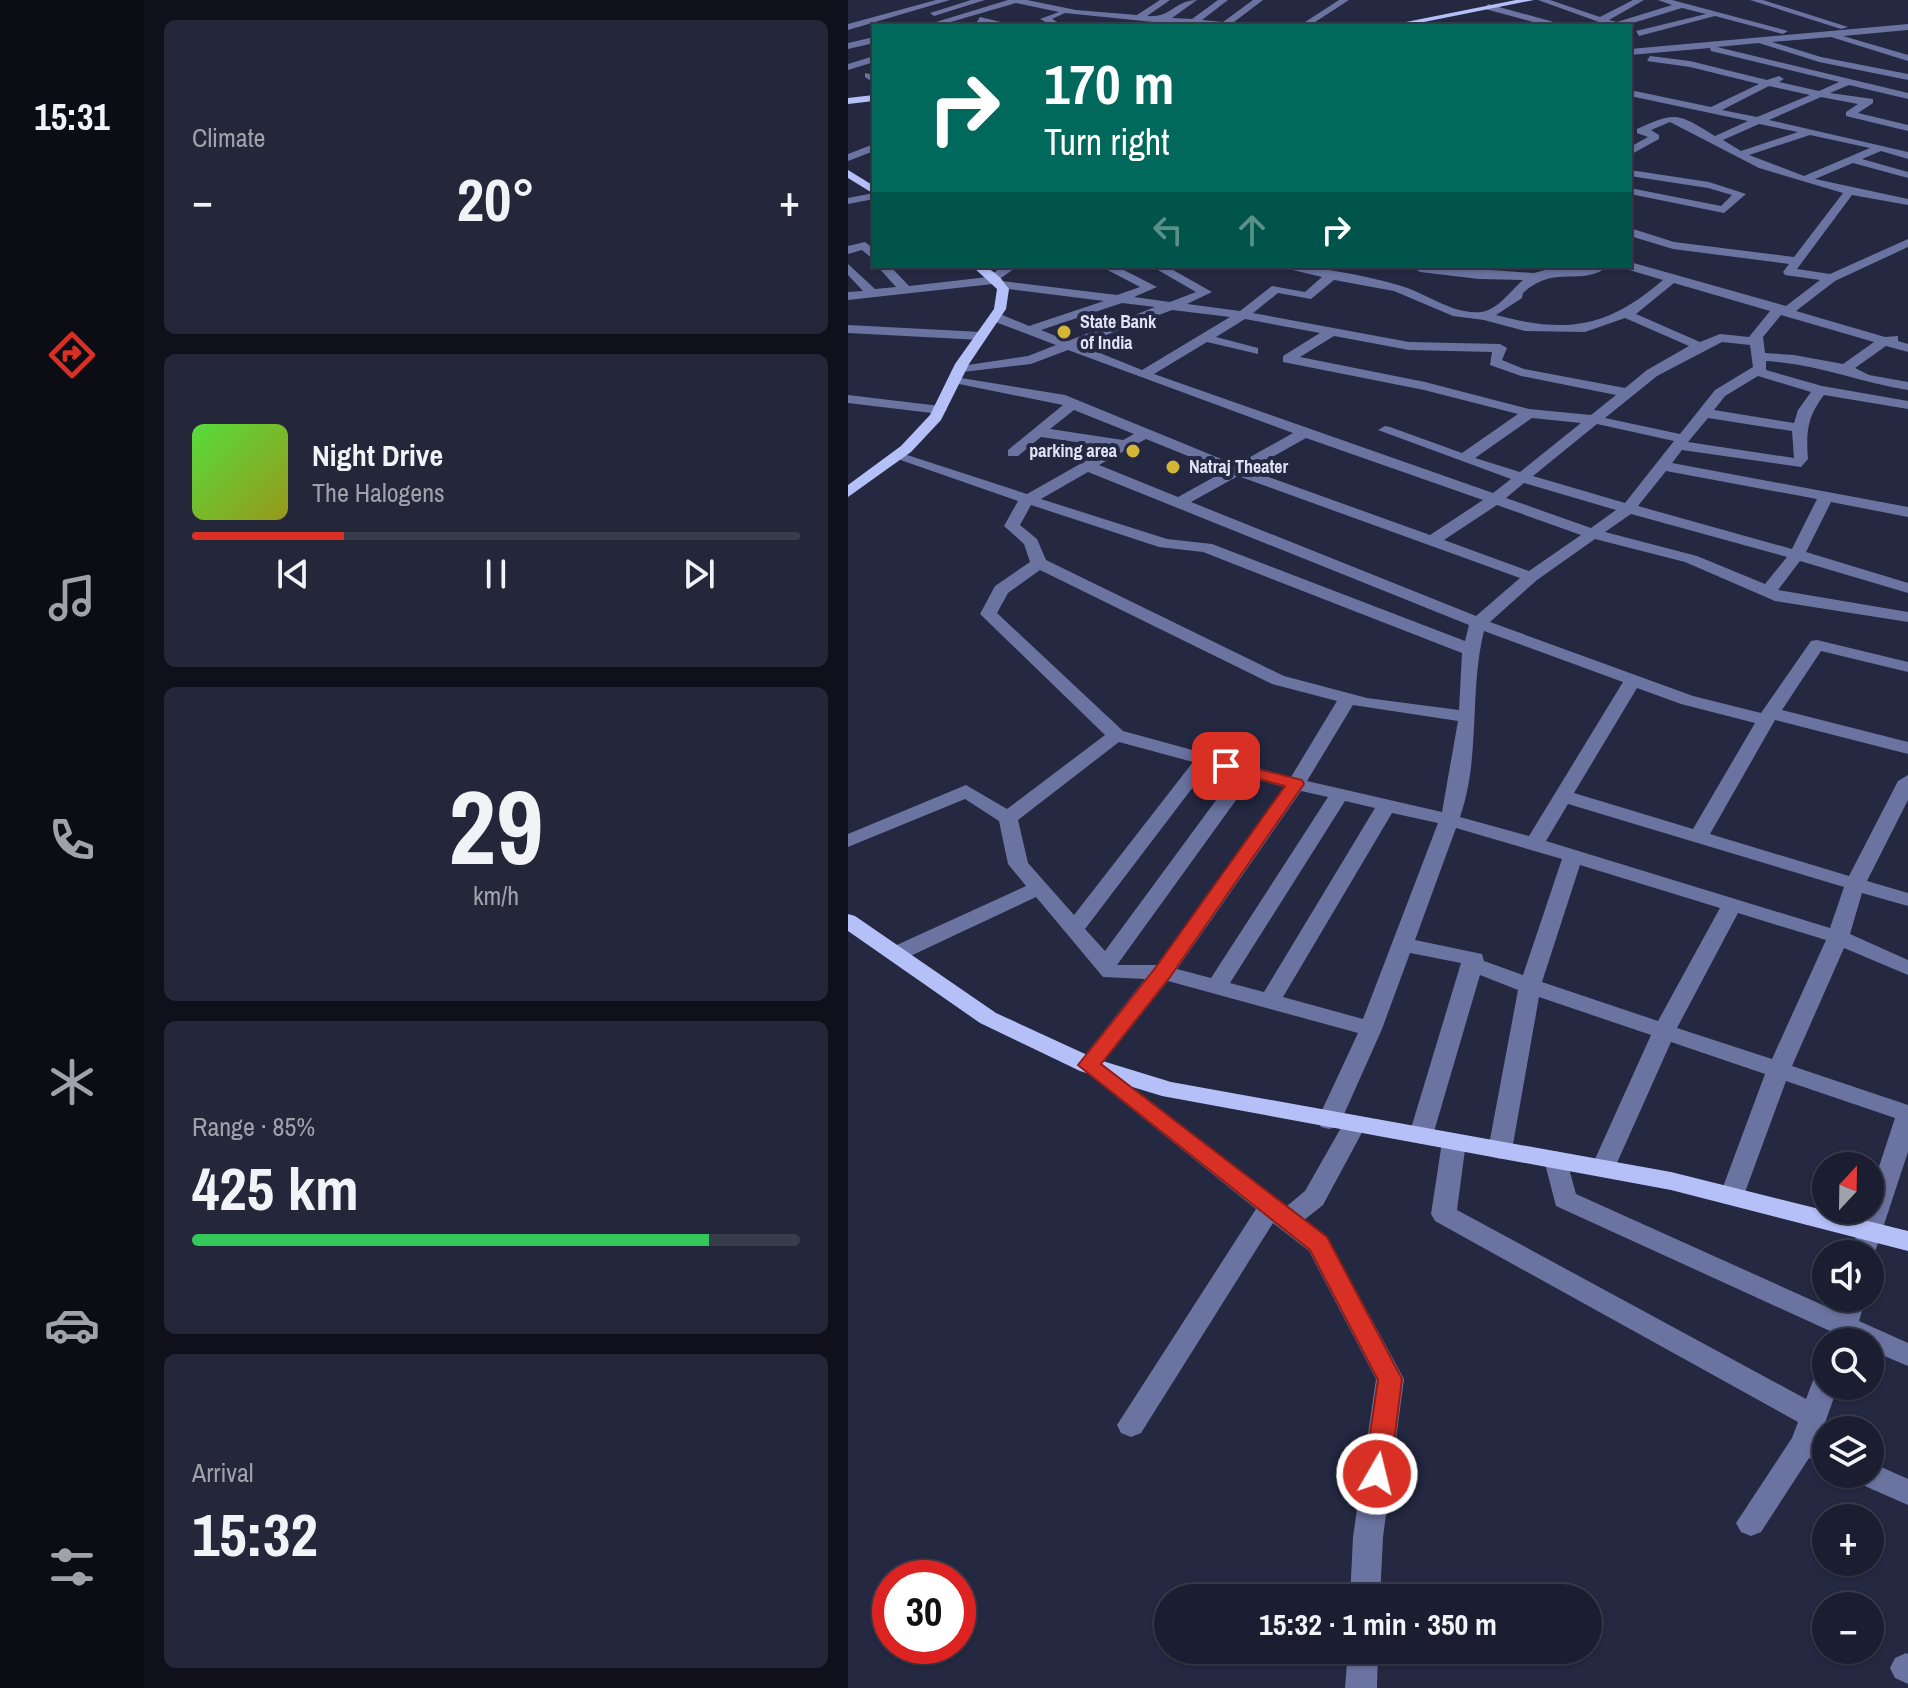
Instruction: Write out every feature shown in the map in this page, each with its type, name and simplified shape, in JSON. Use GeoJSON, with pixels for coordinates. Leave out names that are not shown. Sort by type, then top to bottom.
{"type":"FeatureCollection","features":[{"type":"Feature","properties":{"kind":"main road"},"geometry":{"type":"LineString","coordinates":[[1411,24],[1530,0]]}},
{"type":"Feature","properties":{"kind":"main road"},"geometry":{"type":"LineString","coordinates":[[848,101],[872,98]]}},
{"type":"Feature","properties":{"kind":"main road"},"geometry":{"type":"LineString","coordinates":[[848,173],[872,192]]}},
{"type":"Feature","properties":{"kind":"main road"},"geometry":{"type":"LineString","coordinates":[[848,492],[896,456],[940,410],[956,375],[1000,309],[1003,289],[997,280],[981,268]]}},
{"type":"Feature","properties":{"kind":"main road"},"geometry":{"type":"LineString","coordinates":[[848,921],[988,1018],[1088,1065],[1170,1090],[1603,1168],[1732,1195],[1860,1240]]}},
{"type":"Feature","properties":{"kind":"main road"},"geometry":{"type":"LineString","coordinates":[[1884,1242],[1908,1241]]}},
{"type":"Feature","properties":{"kind":"street"},"geometry":{"type":"LineString","coordinates":[[889,23],[946,0]]}},
{"type":"Feature","properties":{"kind":"street"},"geometry":{"type":"LineString","coordinates":[[853,12],[889,23],[981,0]]}},
{"type":"Feature","properties":{"kind":"street"},"geometry":{"type":"LineString","coordinates":[[934,24],[1016,0],[1072,12],[1141,16],[1191,24],[1226,24],[1259,0]]}},
{"type":"Feature","properties":{"kind":"street"},"geometry":{"type":"LineString","coordinates":[[1055,24],[1044,19],[1072,12],[1099,0]]}},
{"type":"Feature","properties":{"kind":"street"},"geometry":{"type":"LineString","coordinates":[[1141,16],[1166,0]]}},
{"type":"Feature","properties":{"kind":"street"},"geometry":{"type":"LineString","coordinates":[[1164,19],[1193,0]]}},
{"type":"Feature","properties":{"kind":"street"},"geometry":{"type":"LineString","coordinates":[[1191,24],[1224,0]]}},
{"type":"Feature","properties":{"kind":"street"},"geometry":{"type":"LineString","coordinates":[[1306,24],[1345,0]]}},
{"type":"Feature","properties":{"kind":"street"},"geometry":{"type":"LineString","coordinates":[[1542,0],[1612,24]]}},
{"type":"Feature","properties":{"kind":"street"},"geometry":{"type":"LineString","coordinates":[[1600,20],[1640,0]]}},
{"type":"Feature","properties":{"kind":"street"},"geometry":{"type":"LineString","coordinates":[[1662,0],[1799,35]]}},
{"type":"Feature","properties":{"kind":"street"},"geometry":{"type":"LineString","coordinates":[[1754,0],[1855,31]]}},
{"type":"Feature","properties":{"kind":"street"},"geometry":{"type":"LineString","coordinates":[[967,24],[1035,4]]}},
{"type":"Feature","properties":{"kind":"street"},"geometry":{"type":"LineString","coordinates":[[1624,24],[1681,5]]}},
{"type":"Feature","properties":{"kind":"street"},"geometry":{"type":"LineString","coordinates":[[1488,7],[1551,24]]}},
{"type":"Feature","properties":{"kind":"street"},"geometry":{"type":"LineString","coordinates":[[1745,8],[1908,58]]}},
{"type":"Feature","properties":{"kind":"street"},"geometry":{"type":"LineString","coordinates":[[1635,31],[1716,14]]}},
{"type":"Feature","properties":{"kind":"street"},"geometry":{"type":"LineString","coordinates":[[980,20],[997,24]]}},
{"type":"Feature","properties":{"kind":"street"},"geometry":{"type":"LineString","coordinates":[[848,27],[872,25]]}},
{"type":"Feature","properties":{"kind":"street"},"geometry":{"type":"LineString","coordinates":[[1637,55],[1756,39],[1908,27]]}},
{"type":"Feature","properties":{"kind":"street"},"geometry":{"type":"LineString","coordinates":[[848,37],[872,31]]}},
{"type":"Feature","properties":{"kind":"street"},"geometry":{"type":"LineString","coordinates":[[1635,31],[1686,47]]}},
{"type":"Feature","properties":{"kind":"street"},"geometry":{"type":"LineString","coordinates":[[1756,39],[1819,59],[1908,77]]}},
{"type":"Feature","properties":{"kind":"street"},"geometry":{"type":"LineString","coordinates":[[848,46],[872,40]]}},
{"type":"Feature","properties":{"kind":"street"},"geometry":{"type":"LineString","coordinates":[[1700,45],[1908,96]]}},
{"type":"Feature","properties":{"kind":"street"},"geometry":{"type":"LineString","coordinates":[[848,56],[872,50]]}},
{"type":"Feature","properties":{"kind":"street"},"geometry":{"type":"LineString","coordinates":[[1637,55],[1866,103]]}},
{"type":"Feature","properties":{"kind":"street"},"geometry":{"type":"LineString","coordinates":[[848,67],[872,60]]}},
{"type":"Feature","properties":{"kind":"street"},"geometry":{"type":"LineString","coordinates":[[1711,111],[1768,83],[1801,71]]}},
{"type":"Feature","properties":{"kind":"street"},"geometry":{"type":"LineString","coordinates":[[848,76],[872,77]]}},
{"type":"Feature","properties":{"kind":"street"},"geometry":{"type":"LineString","coordinates":[[1632,90],[1640,78]]}},
{"type":"Feature","properties":{"kind":"street"},"geometry":{"type":"LineString","coordinates":[[1714,140],[1847,82]]}},
{"type":"Feature","properties":{"kind":"street"},"geometry":{"type":"LineString","coordinates":[[1632,92],[1906,154]]}},
{"type":"Feature","properties":{"kind":"street"},"geometry":{"type":"LineString","coordinates":[[1891,92],[1850,114],[1908,128]]}},
{"type":"Feature","properties":{"kind":"street"},"geometry":{"type":"LineString","coordinates":[[1635,129],[1670,118],[1687,106]]}},
{"type":"Feature","properties":{"kind":"street"},"geometry":{"type":"LineString","coordinates":[[1670,118],[1691,124],[1739,155],[1806,179],[1849,192],[1908,202]]}},
{"type":"Feature","properties":{"kind":"street"},"geometry":{"type":"LineString","coordinates":[[1632,151],[1655,137],[1635,129]]}},
{"type":"Feature","properties":{"kind":"street"},"geometry":{"type":"LineString","coordinates":[[1739,155],[1809,132]]}},
{"type":"Feature","properties":{"kind":"street"},"geometry":{"type":"LineString","coordinates":[[1806,179],[1881,147]]}},
{"type":"Feature","properties":{"kind":"street"},"geometry":{"type":"LineString","coordinates":[[848,158],[872,148]]}},
{"type":"Feature","properties":{"kind":"street"},"geometry":{"type":"LineString","coordinates":[[1854,160],[1908,175]]}},
{"type":"Feature","properties":{"kind":"street"},"geometry":{"type":"LineString","coordinates":[[1632,173],[1709,185],[1740,194],[1724,210],[1632,191]]}},
{"type":"Feature","properties":{"kind":"street"},"geometry":{"type":"LineString","coordinates":[[1831,278],[1789,272],[1849,192]]}},
{"type":"Feature","properties":{"kind":"street"},"geometry":{"type":"LineString","coordinates":[[848,201],[872,195]]}},
{"type":"Feature","properties":{"kind":"street"},"geometry":{"type":"LineString","coordinates":[[1632,233],[1673,245],[1797,261]]}},
{"type":"Feature","properties":{"kind":"street"},"geometry":{"type":"LineString","coordinates":[[1778,310],[1789,310],[1831,278],[1908,243]]}},
{"type":"Feature","properties":{"kind":"street"},"geometry":{"type":"LineString","coordinates":[[848,250],[865,246],[872,254]]}},
{"type":"Feature","properties":{"kind":"street"},"geometry":{"type":"LineString","coordinates":[[1632,267],[1908,348]]}},
{"type":"Feature","properties":{"kind":"street"},"geometry":{"type":"LineString","coordinates":[[848,268],[873,294]]}},
{"type":"Feature","properties":{"kind":"street"},"geometry":{"type":"LineString","coordinates":[[885,268],[906,290]]}},
{"type":"Feature","properties":{"kind":"street"},"geometry":{"type":"LineString","coordinates":[[997,280],[1010,268]]}},
{"type":"Feature","properties":{"kind":"street"},"geometry":{"type":"LineString","coordinates":[[1029,330],[1151,287],[1110,268]]}},
{"type":"Feature","properties":{"kind":"street"},"geometry":{"type":"LineString","coordinates":[[956,375],[1031,360],[1206,292],[1161,268]]}},
{"type":"Feature","properties":{"kind":"street"},"geometry":{"type":"LineString","coordinates":[[1292,268],[1397,288],[1458,313],[1485,316],[1525,327],[1571,329],[1585,328],[1626,314],[1638,308],[1670,280]]}},
{"type":"Feature","properties":{"kind":"street"},"geometry":{"type":"LineString","coordinates":[[1397,288],[1417,268]]}},
{"type":"Feature","properties":{"kind":"street"},"geometry":{"type":"LineString","coordinates":[[1457,269],[1531,276],[1552,270],[1586,274],[1599,268]]}},
{"type":"Feature","properties":{"kind":"street"},"geometry":{"type":"LineString","coordinates":[[1143,375],[1243,315],[1276,289],[1307,296],[1331,276]]}},
{"type":"Feature","properties":{"kind":"street"},"geometry":{"type":"LineString","coordinates":[[1485,316],[1518,295],[1514,294],[1531,276]]}},
{"type":"Feature","properties":{"kind":"street"},"geometry":{"type":"LineString","coordinates":[[848,296],[997,280],[1243,315],[1409,346],[1500,348],[1495,362],[1521,372],[1629,393]]}},
{"type":"Feature","properties":{"kind":"street"},"geometry":{"type":"LineString","coordinates":[[1329,1121],[1371,1029],[1449,820],[1468,717],[1471,650],[1478,623],[1531,577],[1628,509],[1720,393],[1757,357],[1778,310]]}},
{"type":"Feature","properties":{"kind":"street"},"geometry":{"type":"LineString","coordinates":[[1626,314],[1699,346]]}},
{"type":"Feature","properties":{"kind":"street"},"geometry":{"type":"LineString","coordinates":[[995,317],[1143,375],[1494,500],[1593,534],[1691,559],[1767,593],[1908,617]]}},
{"type":"Feature","properties":{"kind":"street"},"geometry":{"type":"LineString","coordinates":[[848,329],[981,336]]}},
{"type":"Feature","properties":{"kind":"street"},"geometry":{"type":"LineString","coordinates":[[1329,333],[1288,359],[1425,386],[1529,413],[1597,420],[1680,442],[1796,464],[1801,459],[1799,428],[1805,410],[1820,390]]}},
{"type":"Feature","properties":{"kind":"street"},"geometry":{"type":"LineString","coordinates":[[1845,369],[1883,342],[1908,334]]}},
{"type":"Feature","properties":{"kind":"street"},"geometry":{"type":"LineString","coordinates":[[1207,338],[1253,351]]}},
{"type":"Feature","properties":{"kind":"street"},"geometry":{"type":"LineString","coordinates":[[1430,542],[1494,500],[1652,373],[1699,346],[1720,338],[1820,390],[1908,405]]}},
{"type":"Feature","properties":{"kind":"street"},"geometry":{"type":"LineString","coordinates":[[1757,357],[1794,359],[1845,369],[1865,379],[1908,386]]}},
{"type":"Feature","properties":{"kind":"street"},"geometry":{"type":"LineString","coordinates":[[956,375],[1060,398],[1237,471],[1531,577]]}},
{"type":"Feature","properties":{"kind":"street"},"geometry":{"type":"LineString","coordinates":[[848,399],[940,410]]}},
{"type":"Feature","properties":{"kind":"street"},"geometry":{"type":"LineString","coordinates":[[1013,453],[1072,404]]}},
{"type":"Feature","properties":{"kind":"street"},"geometry":{"type":"LineString","coordinates":[[1464,459],[1529,413]]}},
{"type":"Feature","properties":{"kind":"street"},"geometry":{"type":"LineString","coordinates":[[1704,413],[1799,428]]}},
{"type":"Feature","properties":{"kind":"street"},"geometry":{"type":"LineString","coordinates":[[1385,430],[1522,478],[1798,553],[1908,588]]}},
{"type":"Feature","properties":{"kind":"street"},"geometry":{"type":"LineString","coordinates":[[1039,432],[1125,445]]}},
{"type":"Feature","properties":{"kind":"street"},"geometry":{"type":"LineString","coordinates":[[1179,503],[1304,433]]}},
{"type":"Feature","properties":{"kind":"street"},"geometry":{"type":"LineString","coordinates":[[1145,434],[1026,501],[1012,526],[1031,542],[1039,563],[1278,680],[1348,698],[1468,717]]}},
{"type":"Feature","properties":{"kind":"street"},"geometry":{"type":"LineString","coordinates":[[1372,457],[1406,437]]}},
{"type":"Feature","properties":{"kind":"street"},"geometry":{"type":"LineString","coordinates":[[896,456],[1165,544],[1206,547],[1471,650]]}},
{"type":"Feature","properties":{"kind":"street"},"geometry":{"type":"LineString","coordinates":[[1087,466],[1478,623],[1687,700],[1908,748]]}},
{"type":"Feature","properties":{"kind":"street"},"geometry":{"type":"LineString","coordinates":[[1662,466],[1908,512]]}},
{"type":"Feature","properties":{"kind":"street"},"geometry":{"type":"LineString","coordinates":[[1767,593],[1798,553],[1825,498]]}},
{"type":"Feature","properties":{"kind":"street"},"geometry":{"type":"LineString","coordinates":[[1039,563],[1001,590],[988,614],[1116,735],[1534,844],[1838,937],[1908,968]]}},
{"type":"Feature","properties":{"kind":"street"},"geometry":{"type":"LineString","coordinates":[[1697,839],[1769,717],[1817,645],[1908,667]]}},
{"type":"Feature","properties":{"kind":"street"},"geometry":{"type":"LineString","coordinates":[[1534,844],[1633,680]]}},
{"type":"Feature","properties":{"kind":"street"},"geometry":{"type":"LineString","coordinates":[[1348,698],[1296,784],[1163,972],[1088,1065],[1318,1244],[1390,1379],[1368,1537],[1366,1584]]}},
{"type":"Feature","properties":{"kind":"street"},"geometry":{"type":"LineString","coordinates":[[1008,818],[1116,735]]}},
{"type":"Feature","properties":{"kind":"street"},"geometry":{"type":"LineString","coordinates":[[1074,929],[1204,760]]}},
{"type":"Feature","properties":{"kind":"street"},"geometry":{"type":"LineString","coordinates":[[1105,966],[1247,771]]}},
{"type":"Feature","properties":{"kind":"street"},"geometry":{"type":"LineString","coordinates":[[1732,1195],[1778,1071],[1838,937],[1855,884],[1908,781]]}},
{"type":"Feature","properties":{"kind":"street"},"geometry":{"type":"LineString","coordinates":[[848,841],[966,791],[1008,818],[1018,864],[1111,972],[1163,972],[1371,1029]]}},
{"type":"Feature","properties":{"kind":"street"},"geometry":{"type":"LineString","coordinates":[[1217,986],[1340,794]]}},
{"type":"Feature","properties":{"kind":"street"},"geometry":{"type":"LineString","coordinates":[[1562,796],[1908,900]]}},
{"type":"Feature","properties":{"kind":"street"},"geometry":{"type":"LineString","coordinates":[[1270,1000],[1387,805]]}},
{"type":"Feature","properties":{"kind":"street"},"geometry":{"type":"LineString","coordinates":[[1500,1150],[1530,986],[1573,856]]}},
{"type":"Feature","properties":{"kind":"street"},"geometry":{"type":"LineString","coordinates":[[896,954],[1039,888]]}},
{"type":"Feature","properties":{"kind":"street"},"geometry":{"type":"LineString","coordinates":[[1603,1168],[1664,1032],[1732,905]]}},
{"type":"Feature","properties":{"kind":"street"},"geometry":{"type":"LineString","coordinates":[[1401,944],[1474,959],[1421,1135]]}},
{"type":"Feature","properties":{"kind":"street"},"geometry":{"type":"LineString","coordinates":[[1472,964],[1908,1114],[1867,1240]]}},
{"type":"Feature","properties":{"kind":"street"},"geometry":{"type":"LineString","coordinates":[[1131,1425],[1279,1213],[1314,1198],[1354,1125]]}},
{"type":"Feature","properties":{"kind":"street"},"geometry":{"type":"LineString","coordinates":[[1454,1142],[1444,1214],[1812,1437]]}},
{"type":"Feature","properties":{"kind":"street"},"geometry":{"type":"LineString","coordinates":[[1556,1160],[1565,1199],[1833,1328]]}},
{"type":"Feature","properties":{"kind":"street"},"geometry":{"type":"LineString","coordinates":[[1884,1347],[1908,1355]]}},
{"type":"Feature","properties":{"kind":"street"},"geometry":{"type":"LineString","coordinates":[[1751,1523],[1812,1441]]}},
{"type":"Feature","properties":{"kind":"street"},"geometry":{"type":"LineString","coordinates":[[1884,1482],[1908,1493]]}},
{"type":"Feature","properties":{"kind":"street"},"geometry":{"type":"LineString","coordinates":[[1361,1688],[1362,1664]]}},
{"type":"Feature","properties":{"kind":"place","name":"State Bank of India"},"geometry":{"type":"Point","coordinates":[1064,332]}},
{"type":"Feature","properties":{"kind":"place","name":"parking area"},"geometry":{"type":"Point","coordinates":[1133,451]}},
{"type":"Feature","properties":{"kind":"place","name":"Natraj Theater"},"geometry":{"type":"Point","coordinates":[1173,467]}},
{"type":"Feature","properties":{"kind":"route"},"geometry":{"type":"LineString","coordinates":[[1226,766],[1296,784],[1163,972],[1088,1065],[1318,1244],[1390,1379],[1377,1474]]}}]}
